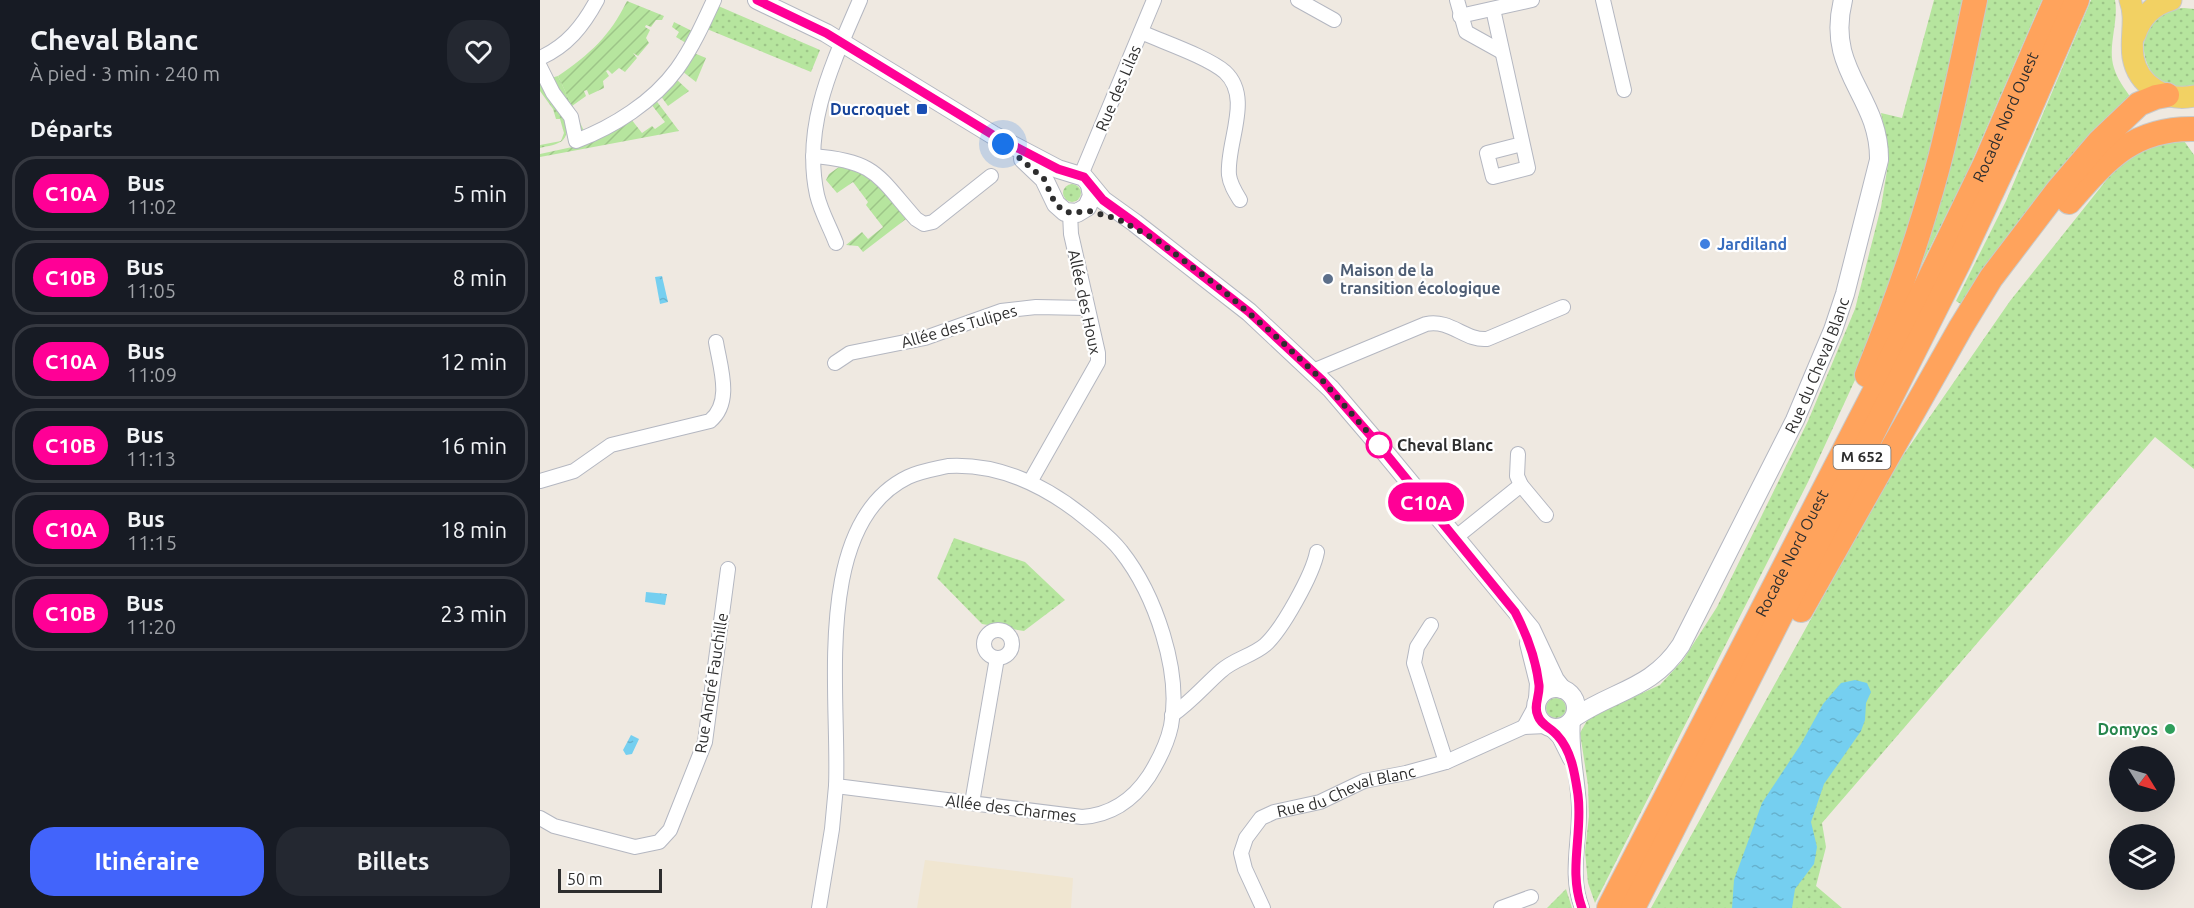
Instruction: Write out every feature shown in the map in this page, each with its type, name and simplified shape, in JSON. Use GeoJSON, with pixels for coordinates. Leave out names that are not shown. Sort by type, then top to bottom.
{"type":"FeatureCollection","features":[{"type":"Feature","properties":{"kind":"highway"},"geometry":{"type":"LineString","coordinates":[[1815,507],[1888,322],[1917,238],[1942,151],[1975,0]]}},
{"type":"Feature","properties":{"kind":"highway","name":"Rocade Nord Ouest"},"geometry":{"type":"LineString","coordinates":[[1609,908],[1948,243],[2020,86],[2056,0]]}},
{"type":"Feature","properties":{"kind":"highway","name":"Rocade Nord Ouest"},"geometry":{"type":"LineString","coordinates":[[1633,908],[1937,307],[2005,164],[2076,0]]}},
{"type":"Feature","properties":{"kind":"highway"},"geometry":{"type":"LineString","coordinates":[[1633,908],[1977,301],[2014,247],[2098,142],[2139,104],[2156,97],[2185,97]]}},
{"type":"Feature","properties":{"kind":"highway"},"geometry":{"type":"LineString","coordinates":[[1866,494],[1982,312],[2040,236],[2087,181],[2112,156],[2136,140],[2166,131],[2194,129]]}},
{"type":"Feature","properties":{"kind":"main road"},"geometry":{"type":"LineString","coordinates":[[2130,0],[2134,17],[2133,56],[2140,73],[2151,87],[2185,97]]}},
{"type":"Feature","properties":{"kind":"main road"},"geometry":{"type":"LineString","coordinates":[[2134,38],[2140,22],[2148,12],[2171,0]]}},
{"type":"Feature","properties":{"kind":"street"},"geometry":{"type":"LineString","coordinates":[[540,58],[559,48],[573,35],[597,0]]}},
{"type":"Feature","properties":{"kind":"street"},"geometry":{"type":"LineString","coordinates":[[540,67],[553,93],[571,117],[576,141],[592,135],[617,122],[668,81],[690,49],[714,0]]}},
{"type":"Feature","properties":{"kind":"street"},"geometry":{"type":"LineString","coordinates":[[757,0],[779,4],[993,135],[1050,165],[1081,178],[1103,200],[1249,312],[1342,401],[1534,634],[1555,680],[1575,701],[1574,769],[1579,809],[1575,868],[1582,908]]}},
{"type":"Feature","properties":{"kind":"street"},"geometry":{"type":"LineString","coordinates":[[836,243],[818,198],[813,139],[816,117],[842,42],[860,0]]}},
{"type":"Feature","properties":{"kind":"street","name":"Rue des Lilas"},"geometry":{"type":"LineString","coordinates":[[1081,178],[1154,0]]}},
{"type":"Feature","properties":{"kind":"street"},"geometry":{"type":"LineString","coordinates":[[1298,0],[1334,20]]}},
{"type":"Feature","properties":{"kind":"street"},"geometry":{"type":"LineString","coordinates":[[1457,0],[1460,16],[1469,36],[1502,52]]}},
{"type":"Feature","properties":{"kind":"street"},"geometry":{"type":"LineString","coordinates":[[1460,16],[1532,0]]}},
{"type":"Feature","properties":{"kind":"street"},"geometry":{"type":"LineString","coordinates":[[1603,0],[1624,90]]}},
{"type":"Feature","properties":{"kind":"street","name":"Rue du Cheval Blanc"},"geometry":{"type":"LineString","coordinates":[[1574,718],[1588,708],[1628,691],[1662,669],[1686,637],[1798,414],[1843,303],[1876,180],[1879,151],[1873,118],[1841,52],[1838,29],[1843,0]]}},
{"type":"Feature","properties":{"kind":"street"},"geometry":{"type":"LineString","coordinates":[[1492,9],[1522,144]]}},
{"type":"Feature","properties":{"kind":"street"},"geometry":{"type":"LineString","coordinates":[[1141,32],[1219,68],[1233,83],[1237,110],[1229,174],[1233,190],[1240,200]]}},
{"type":"Feature","properties":{"kind":"street"},"geometry":{"type":"LineString","coordinates":[[993,135],[1040,174],[1059,208],[1109,216],[1158,241]]}},
{"type":"Feature","properties":{"kind":"street"},"geometry":{"type":"LineString","coordinates":[[813,156],[848,160],[865,167],[880,177],[916,219],[924,224],[933,222],[991,176]]}},
{"type":"Feature","properties":{"kind":"street"},"geometry":{"type":"LineString","coordinates":[[1053,196],[1056,182],[1063,176],[1081,178],[1092,190],[1091,199],[1076,212]]}},
{"type":"Feature","properties":{"kind":"street","name":"Allée des Houx"},"geometry":{"type":"LineString","coordinates":[[1030,482],[1098,362],[1098,353],[1071,234],[1076,212]]}},
{"type":"Feature","properties":{"kind":"street","name":"Allée des Tulipes"},"geometry":{"type":"LineString","coordinates":[[835,363],[850,354],[925,338],[1002,311],[1036,307],[1087,308]]}},
{"type":"Feature","properties":{"kind":"street"},"geometry":{"type":"LineString","coordinates":[[1313,371],[1426,324],[1447,324],[1477,339],[1487,339],[1563,307]]}},
{"type":"Feature","properties":{"kind":"street"},"geometry":{"type":"LineString","coordinates":[[540,481],[574,471],[611,445],[710,421],[719,410],[723,396],[716,342]]}},
{"type":"Feature","properties":{"kind":"street"},"geometry":{"type":"LineString","coordinates":[[1518,454],[1517,476],[1546,515]]}},
{"type":"Feature","properties":{"kind":"street","name":"Allée des Charmes"},"geometry":{"type":"LineString","coordinates":[[819,908],[832,829],[836,786],[837,621],[847,556],[862,522],[875,504],[893,487],[910,476],[935,469],[961,466],[981,467],[1030,482],[1057,496],[1101,530],[1121,551],[1150,602],[1166,648],[1172,679],[1173,715],[1166,745],[1132,797],[1117,808],[1099,815],[1082,817],[836,786]]}},
{"type":"Feature","properties":{"kind":"street"},"geometry":{"type":"LineString","coordinates":[[1455,538],[1521,484]]}},
{"type":"Feature","properties":{"kind":"street"},"geometry":{"type":"LineString","coordinates":[[1173,715],[1192,701],[1223,669],[1259,648],[1271,638],[1308,580],[1317,552]]}},
{"type":"Feature","properties":{"kind":"street","name":"Rue André Fauchille"},"geometry":{"type":"LineString","coordinates":[[540,818],[554,826],[635,847],[659,842],[670,830],[705,742],[728,569]]}},
{"type":"Feature","properties":{"kind":"street"},"geometry":{"type":"LineString","coordinates":[[1515,612],[1530,645],[1539,683],[1538,718],[1562,741],[1574,769]]}},
{"type":"Feature","properties":{"kind":"street"},"geometry":{"type":"LineString","coordinates":[[1431,625],[1417,647],[1414,663],[1446,762]]}},
{"type":"Feature","properties":{"kind":"street"},"geometry":{"type":"LineString","coordinates":[[972,803],[997,658]]}},
{"type":"Feature","properties":{"kind":"street"},"geometry":{"type":"LineString","coordinates":[[1524,727],[1537,702],[1550,689],[1565,690]]}},
{"type":"Feature","properties":{"kind":"street","name":"Rue du Cheval Blanc"},"geometry":{"type":"LineString","coordinates":[[1565,690],[1604,695],[1628,691]]}},
{"type":"Feature","properties":{"kind":"street"},"geometry":{"type":"LineString","coordinates":[[1547,727],[1562,728],[1574,718]]}},
{"type":"Feature","properties":{"kind":"street","name":"Rue du Cheval Blanc"},"geometry":{"type":"LineString","coordinates":[[1263,908],[1245,869],[1241,853],[1246,838],[1261,818],[1274,812],[1320,802],[1364,781],[1446,762],[1524,727],[1547,727]]}},
{"type":"Feature","properties":{"kind":"street"},"geometry":{"type":"LineString","coordinates":[[1501,908],[1531,897]]}},
{"type":"Feature","properties":{"kind":"shaded area"},"geometry":{"type":"Polygon","coordinates":[[[925,860],[1073,878],[1071,908],[917,908],[925,860]]]}},
{"type":"Feature","properties":{"kind":"green space"},"geometry":{"type":"Polygon","coordinates":[[[1934,0],[1965,0],[1910,237],[1867,354],[1808,482],[1595,903],[1588,883],[1585,852],[1589,816],[1588,785],[1580,733],[1589,717],[1660,685],[1683,660],[1717,607],[1808,421],[1855,309],[1881,207],[1889,158],[1881,113],[1902,118],[1934,0]]]}},
{"type":"Feature","properties":{"kind":"green space"},"geometry":{"type":"Polygon","coordinates":[[[1982,0],[2042,0],[1967,173],[1911,286],[1982,0]]]}},
{"type":"Feature","properties":{"kind":"green space"},"geometry":{"type":"Polygon","coordinates":[[[2091,0],[2115,0],[2116,17],[2112,60],[2121,84],[2131,98],[1961,304],[1956,301],[2006,201],[2091,0]]]}},
{"type":"Feature","properties":{"kind":"green space"},"geometry":{"type":"Polygon","coordinates":[[[627,1],[664,16],[662,20],[656,20],[651,27],[646,25],[645,27],[650,30],[646,38],[649,43],[638,56],[633,53],[637,58],[625,72],[619,68],[612,74],[606,71],[609,76],[603,81],[604,88],[589,95],[587,90],[584,91],[586,96],[572,106],[558,76],[598,43],[614,24],[627,1]]]}},
{"type":"Feature","properties":{"kind":"green space"},"geometry":{"type":"Polygon","coordinates":[[[716,5],[820,50],[811,72],[707,29],[716,5]]]}},
{"type":"Feature","properties":{"kind":"green space"},"geometry":{"type":"Polygon","coordinates":[[[2184,8],[2194,9],[2194,85],[2175,86],[2160,80],[2149,68],[2144,54],[2145,38],[2151,24],[2164,13],[2184,8]]]}},
{"type":"Feature","properties":{"kind":"green space"},"geometry":{"type":"Polygon","coordinates":[[[674,22],[692,31],[686,43],[676,37],[679,32],[672,27],[674,22]]]}},
{"type":"Feature","properties":{"kind":"green space"},"geometry":{"type":"Polygon","coordinates":[[[694,53],[706,58],[696,82],[682,71],[694,53]]]}},
{"type":"Feature","properties":{"kind":"green space"},"geometry":{"type":"Polygon","coordinates":[[[558,76],[584,131],[578,128],[551,78],[558,76]]]}},
{"type":"Feature","properties":{"kind":"green space"},"geometry":{"type":"Polygon","coordinates":[[[676,79],[689,91],[668,106],[660,95],[676,79]]]}},
{"type":"Feature","properties":{"kind":"green space"},"geometry":{"type":"Polygon","coordinates":[[[540,80],[564,118],[566,134],[561,142],[540,148],[540,145],[561,141],[564,133],[560,119],[556,119],[553,109],[540,91],[540,80]]]}},
{"type":"Feature","properties":{"kind":"green space"},"geometry":{"type":"Polygon","coordinates":[[[655,99],[679,131],[540,157],[540,154],[586,144],[631,119],[642,133],[652,126],[655,129],[665,122],[651,104],[655,99]]]}},
{"type":"Feature","properties":{"kind":"green space"},"geometry":{"type":"Polygon","coordinates":[[[2182,138],[2194,155],[2194,469],[2155,437],[1822,823],[1826,847],[1816,886],[1842,908],[1651,908],[1895,467],[2010,301],[2124,158],[2153,141],[2182,138]]]}},
{"type":"Feature","properties":{"kind":"green space"},"geometry":{"type":"Polygon","coordinates":[[[839,167],[850,168],[869,178],[886,193],[906,219],[863,252],[858,246],[846,245],[862,232],[868,239],[883,227],[866,205],[868,202],[853,182],[837,193],[826,180],[829,174],[839,167]]]}},
{"type":"Feature","properties":{"kind":"green space"},"geometry":{"type":"Polygon","coordinates":[[[1068,184],[1076,184],[1081,189],[1079,200],[1068,202],[1063,197],[1063,189],[1068,184]]]}},
{"type":"Feature","properties":{"kind":"green space"},"geometry":{"type":"Polygon","coordinates":[[[954,538],[1025,562],[1065,600],[1024,631],[982,624],[937,578],[954,538]]]}},
{"type":"Feature","properties":{"kind":"green space"},"geometry":{"type":"Polygon","coordinates":[[[1556,698],[1563,701],[1566,708],[1563,715],[1556,718],[1549,715],[1546,708],[1549,701],[1556,698]]]}},
{"type":"Feature","properties":{"kind":"green space"},"geometry":{"type":"Polygon","coordinates":[[[1566,889],[1572,908],[1547,908],[1566,889]]]}},
{"type":"Feature","properties":{"kind":"water"},"geometry":{"type":"Polygon","coordinates":[[[662,276],[668,302],[660,304],[655,277],[662,276]]]}},
{"type":"Feature","properties":{"kind":"water"},"geometry":{"type":"Polygon","coordinates":[[[646,592],[667,594],[665,605],[645,602],[646,592]]]}},
{"type":"Feature","properties":{"kind":"water"},"geometry":{"type":"Polygon","coordinates":[[[1855,680],[1867,683],[1871,692],[1866,703],[1865,720],[1861,731],[1824,784],[1811,822],[1817,847],[1814,864],[1795,889],[1792,908],[1732,908],[1734,880],[1762,803],[1801,744],[1823,704],[1841,683],[1855,680]]]}},
{"type":"Feature","properties":{"kind":"water"},"geometry":{"type":"Polygon","coordinates":[[[631,735],[639,739],[632,754],[626,755],[623,750],[631,735]]]}},
{"type":"Feature","properties":{"kind":"bus line","name":"C10A"},"geometry":{"type":"LineString","coordinates":[[757,0],[842,42],[993,135],[1058,169],[1084,177],[1103,200],[1249,312],[1342,401],[1515,612],[1525,632],[1539,683],[1536,705],[1538,718],[1559,737],[1574,769],[1579,809],[1575,868],[1577,891],[1582,908]]}},
{"type":"Feature","properties":{"kind":"place","name":"Ducroquet"},"geometry":{"type":"Point","coordinates":[922,109]}},
{"type":"Feature","properties":{"kind":"place","name":"Jardiland"},"geometry":{"type":"Point","coordinates":[1705,244]}},
{"type":"Feature","properties":{"kind":"place","name":"Maison de la transition écologique"},"geometry":{"type":"Point","coordinates":[1328,279]}},
{"type":"Feature","properties":{"kind":"place","name":"Cheval Blanc"},"geometry":{"type":"Point","coordinates":[1379,445]}},
{"type":"Feature","properties":{"kind":"place","name":"Domyos"},"geometry":{"type":"Point","coordinates":[2170,729]}},
{"type":"Feature","properties":{"kind":"route"},"geometry":{"type":"LineString","coordinates":[[1003,144],[1034,168],[1044,179],[1054,201],[1062,210],[1067,213],[1089,211],[1118,219],[1158,241],[1220,288],[1322,380],[1379,445]]}}]}
